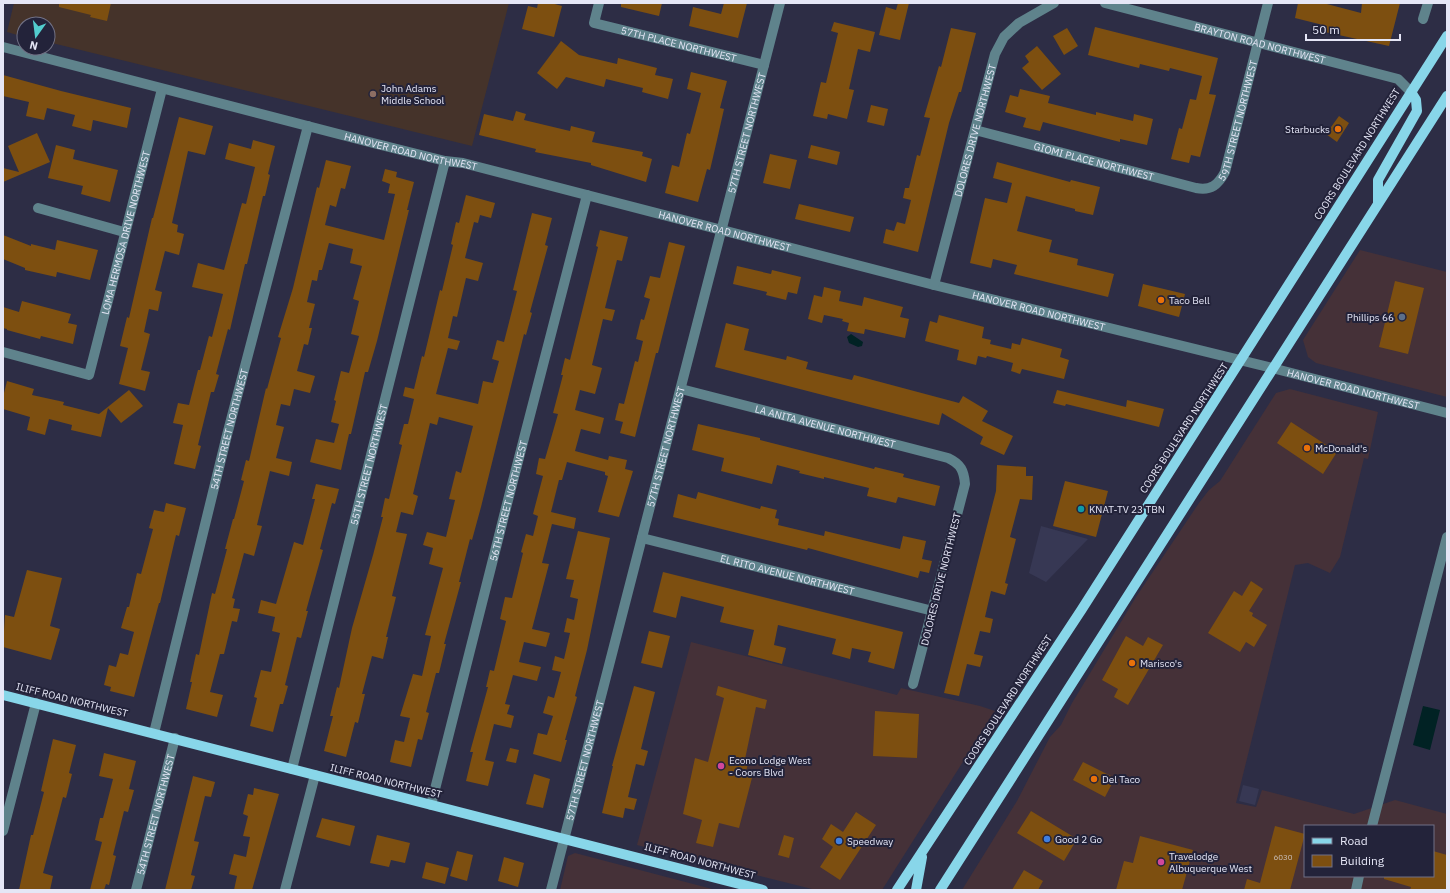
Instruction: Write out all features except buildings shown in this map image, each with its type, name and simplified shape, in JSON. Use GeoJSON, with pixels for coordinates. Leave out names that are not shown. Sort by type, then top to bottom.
{"type":"FeatureCollection","features":[{"type":"Feature","properties":{"kind":"main road","name":"COORS BOULEVARD NORTHWEST"},"geometry":{"type":"LineString","coordinates":[[897,890],[923,853],[1241,361],[1447,36]]}},
{"type":"Feature","properties":{"kind":"main road"},"geometry":{"type":"LineString","coordinates":[[1378,202],[1378,180],[1417,111],[1416,100],[1411,92]]}},
{"type":"Feature","properties":{"kind":"main road"},"geometry":{"type":"LineString","coordinates":[[940,890],[1447,96]]}},
{"type":"Feature","properties":{"kind":"main road","name":"ILIFF ROAD NORTHWEST"},"geometry":{"type":"LineString","coordinates":[[3,695],[763,890]]}},
{"type":"Feature","properties":{"kind":"main road"},"geometry":{"type":"LineString","coordinates":[[916,890],[923,853]]}},
{"type":"Feature","properties":{"kind":"street","name":"57TH PLACE NORTHWEST"},"geometry":{"type":"LineString","coordinates":[[599,3],[594,23],[764,65]]}},
{"type":"Feature","properties":{"kind":"street","name":"57TH STREET NORTHWEST"},"geometry":{"type":"LineString","coordinates":[[551,890],[780,3]]}},
{"type":"Feature","properties":{"kind":"street","name":"DOLORES DRIVE NORTHWEST"},"geometry":{"type":"LineString","coordinates":[[934,285],[995,54],[1004,37],[1019,23],[1054,3]]}},
{"type":"Feature","properties":{"kind":"street","name":"BRAYTON ROAD NORTHWEST"},"geometry":{"type":"LineString","coordinates":[[1105,3],[1398,79],[1411,92]]}},
{"type":"Feature","properties":{"kind":"street","name":"59TH STREET NORTHWEST"},"geometry":{"type":"LineString","coordinates":[[1213,188],[1221,180],[1225,172],[1268,3]]}},
{"type":"Feature","properties":{"kind":"street"},"geometry":{"type":"LineString","coordinates":[[1423,19],[1428,3]]}},
{"type":"Feature","properties":{"kind":"street","name":"HANOVER ROAD NORTHWEST"},"geometry":{"type":"LineString","coordinates":[[3,47],[445,161],[463,163],[722,229],[934,285],[1272,368],[1447,413]]}},
{"type":"Feature","properties":{"kind":"street","name":"LOMA HERMOSA DRIVE NORTHWEST"},"geometry":{"type":"LineString","coordinates":[[3,352],[89,375],[124,232],[162,89]]}},
{"type":"Feature","properties":{"kind":"street","name":"54TH STREET NORTHWEST"},"geometry":{"type":"LineString","coordinates":[[154,733],[229,428],[308,126]]}},
{"type":"Feature","properties":{"kind":"street","name":"GIOMI PLACE NORTHWEST"},"geometry":{"type":"LineString","coordinates":[[975,130],[1196,188],[1206,190],[1213,188]]}},
{"type":"Feature","properties":{"kind":"street","name":"55TH STREET NORTHWEST"},"geometry":{"type":"LineString","coordinates":[[292,769],[445,161]]}},
{"type":"Feature","properties":{"kind":"street","name":"56TH STREET NORTHWEST"},"geometry":{"type":"LineString","coordinates":[[431,805],[587,195]]}},
{"type":"Feature","properties":{"kind":"street"},"geometry":{"type":"LineString","coordinates":[[38,208],[124,232]]}},
{"type":"Feature","properties":{"kind":"street","name":"LA ANITA AVENUE NORTHWEST"},"geometry":{"type":"LineString","coordinates":[[681,389],[948,458],[958,462],[965,472]]}},
{"type":"Feature","properties":{"kind":"street","name":"DOLORES DRIVE NORTHWEST"},"geometry":{"type":"LineString","coordinates":[[914,684],[965,484],[965,472]]}},
{"type":"Feature","properties":{"kind":"street"},"geometry":{"type":"LineString","coordinates":[[1372,825],[1447,537]]}},
{"type":"Feature","properties":{"kind":"street","name":"EL RITO AVENUE NORTHWEST"},"geometry":{"type":"LineString","coordinates":[[642,538],[933,611]]}},
{"type":"Feature","properties":{"kind":"street"},"geometry":{"type":"LineString","coordinates":[[3,831],[36,703]]}},
{"type":"Feature","properties":{"kind":"street","name":"54TH STREET NORTHWEST"},"geometry":{"type":"LineString","coordinates":[[136,890],[175,738]]}},
{"type":"Feature","properties":{"kind":"street"},"geometry":{"type":"LineString","coordinates":[[285,890],[315,775]]}},
{"type":"Feature","properties":{"kind":"street"},"geometry":{"type":"LineString","coordinates":[[1356,890],[1359,877]]}},
{"type":"Feature","properties":{"kind":"shaded area","name":"John Adams Middle School"},"geometry":{"type":"Polygon","coordinates":[[[14,3],[509,3],[472,146],[56,44],[56,16],[16,16],[16,35],[7,32],[14,3]]]}},
{"type":"Feature","properties":{"kind":"shaded area"},"geometry":{"type":"Polygon","coordinates":[[[1360,250],[1447,272],[1447,397],[1316,363],[1308,357],[1303,340],[1360,250]]]}},
{"type":"Feature","properties":{"kind":"shaded area"},"geometry":{"type":"Polygon","coordinates":[[[851,334],[863,342],[862,346],[858,347],[849,343],[847,337],[851,334]]]}},
{"type":"Feature","properties":{"kind":"shaded area"},"geometry":{"type":"Polygon","coordinates":[[[1290,389],[1378,412],[1368,459],[1364,458],[1340,557],[1330,573],[1308,563],[1295,565],[1236,803],[1256,807],[1262,790],[1354,814],[1395,800],[1447,814],[1447,890],[962,890],[1017,801],[1050,737],[1061,725],[1072,703],[1136,597],[1199,503],[1209,490],[1220,481],[1276,393],[1290,389]]]}},
{"type":"Feature","properties":{"kind":"shaded area"},"geometry":{"type":"Polygon","coordinates":[[[1041,526],[1088,539],[1046,582],[1029,573],[1041,526]]]}},
{"type":"Feature","properties":{"kind":"shaded area"},"geometry":{"type":"Polygon","coordinates":[[[691,642],[897,695],[901,688],[980,706],[995,711],[882,890],[816,890],[637,845],[691,642]]]}},
{"type":"Feature","properties":{"kind":"shaded area"},"geometry":{"type":"Polygon","coordinates":[[[1423,706],[1440,710],[1430,750],[1413,745],[1423,706]]]}},
{"type":"Feature","properties":{"kind":"shaded area"},"geometry":{"type":"Polygon","coordinates":[[[1243,785],[1259,789],[1255,805],[1239,801],[1243,785]]]}},
{"type":"Feature","properties":{"kind":"shaded area"},"geometry":{"type":"Polygon","coordinates":[[[575,853],[716,890],[560,890],[568,856],[575,853]]]}},
{"type":"Feature","properties":{"kind":"place","name":"John Adams Middle School"},"geometry":{"type":"Point","coordinates":[373,94]}},
{"type":"Feature","properties":{"kind":"place","name":"Starbucks"},"geometry":{"type":"Point","coordinates":[1338,129]}},
{"type":"Feature","properties":{"kind":"place","name":"Taco Bell"},"geometry":{"type":"Point","coordinates":[1161,300]}},
{"type":"Feature","properties":{"kind":"place","name":"Phillips 66"},"geometry":{"type":"Point","coordinates":[1402,317]}},
{"type":"Feature","properties":{"kind":"place","name":"McDonald's"},"geometry":{"type":"Point","coordinates":[1307,448]}},
{"type":"Feature","properties":{"kind":"place","name":"KNAT-TV 23 TBN"},"geometry":{"type":"Point","coordinates":[1081,509]}},
{"type":"Feature","properties":{"kind":"place","name":"Marisco's"},"geometry":{"type":"Point","coordinates":[1132,663]}},
{"type":"Feature","properties":{"kind":"place","name":"Econo Lodge West - Coors Blvd"},"geometry":{"type":"Point","coordinates":[721,766]}},
{"type":"Feature","properties":{"kind":"place","name":"Del Taco"},"geometry":{"type":"Point","coordinates":[1094,779]}},
{"type":"Feature","properties":{"kind":"place","name":"Good 2 Go"},"geometry":{"type":"Point","coordinates":[1047,839]}},
{"type":"Feature","properties":{"kind":"place","name":"Speedway"},"geometry":{"type":"Point","coordinates":[839,841]}},
{"type":"Feature","properties":{"kind":"place","name":"Travelodge Albuquerque West"},"geometry":{"type":"Point","coordinates":[1161,862]}}]}
